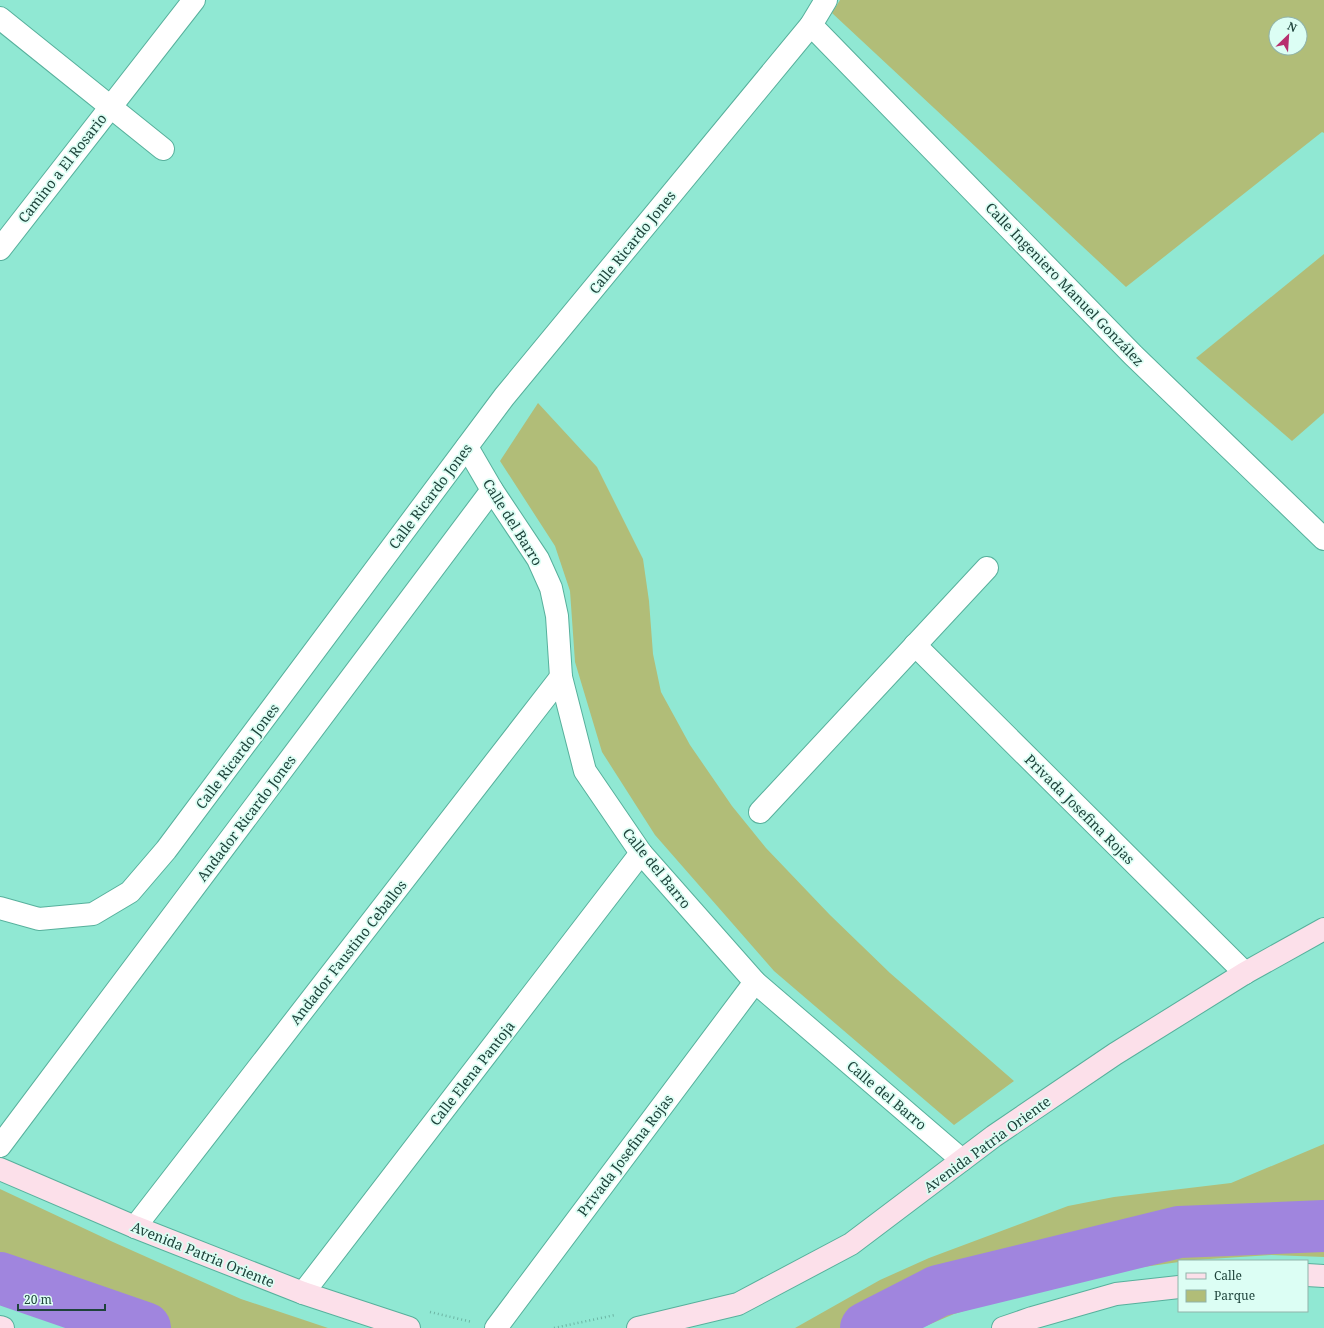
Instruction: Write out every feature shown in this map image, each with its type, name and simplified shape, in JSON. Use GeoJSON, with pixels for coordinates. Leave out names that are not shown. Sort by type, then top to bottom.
{"type":"FeatureCollection","features":[{"type":"Feature","properties":{"kind":"street","name":"Camino a El Rosario"},"geometry":{"type":"LineString","coordinates":[[0,248],[194,0]]}},
{"type":"Feature","properties":{"kind":"street","name":"Calle Ricardo Jones"},"geometry":{"type":"LineString","coordinates":[[0,908],[39,919],[93,914],[130,892],[166,850],[504,396],[811,25],[826,0]]}},
{"type":"Feature","properties":{"kind":"street"},"geometry":{"type":"LineString","coordinates":[[0,18],[163,149]]}},
{"type":"Feature","properties":{"kind":"street","name":"Calle Ingeniero Manuel González"},"geometry":{"type":"LineString","coordinates":[[811,25],[1133,355],[1320,528]]}},
{"type":"Feature","properties":{"kind":"street","name":"Calle del Barro"},"geometry":{"type":"LineString","coordinates":[[467,447],[492,490],[538,559],[551,588],[557,616],[561,677],[585,771],[641,853],[755,982],[962,1160]]}},
{"type":"Feature","properties":{"kind":"street","name":"Andador Ricardo Jones"},"geometry":{"type":"LineString","coordinates":[[0,1146],[492,490]]}},
{"type":"Feature","properties":{"kind":"street"},"geometry":{"type":"LineString","coordinates":[[760,812],[987,568]]}},
{"type":"Feature","properties":{"kind":"street","name":"Privada Josefina Rojas"},"geometry":{"type":"LineString","coordinates":[[915,645],[1245,973]]}},
{"type":"Feature","properties":{"kind":"street","name":"Andador Faustino Ceballos"},"geometry":{"type":"LineString","coordinates":[[135,1227],[561,677]]}},
{"type":"Feature","properties":{"kind":"street","name":"Calle Elena Pantoja"},"geometry":{"type":"LineString","coordinates":[[303,1293],[641,853]]}},
{"type":"Feature","properties":{"kind":"street","name":"Avenida Patria Oriente"},"geometry":{"type":"LineString","coordinates":[[638,1328],[738,1304],[851,1244],[994,1136],[1115,1054],[1245,973],[1324,928]]}},
{"type":"Feature","properties":{"kind":"street","name":"Privada Josefina Rojas"},"geometry":{"type":"LineString","coordinates":[[496,1328],[755,982]]}},
{"type":"Feature","properties":{"kind":"street","name":"Avenida Patria Oriente"},"geometry":{"type":"LineString","coordinates":[[0,1169],[135,1227],[303,1293],[409,1328]]}},
{"type":"Feature","properties":{"kind":"street"},"geometry":{"type":"LineString","coordinates":[[1308,1275],[1324,1276]]}},
{"type":"Feature","properties":{"kind":"street"},"geometry":{"type":"LineString","coordinates":[[1003,1328],[1035,1323],[1116,1294],[1178,1287]]}},
{"type":"Feature","properties":{"kind":"green space"},"geometry":{"type":"Polygon","coordinates":[[[840,0],[1324,0],[1324,133],[1322,132],[1126,287],[832,13],[840,0]]]}},
{"type":"Feature","properties":{"kind":"green space"},"geometry":{"type":"Polygon","coordinates":[[[1324,254],[1324,413],[1292,441],[1196,358],[1324,254]]]}},
{"type":"Feature","properties":{"kind":"green space"},"geometry":{"type":"Polygon","coordinates":[[[538,403],[597,467],[643,559],[649,601],[653,654],[661,692],[690,745],[732,806],[766,848],[830,915],[890,973],[1014,1081],[954,1125],[774,971],[655,835],[602,752],[575,662],[570,591],[555,546],[500,461],[538,403]]]}},
{"type":"Feature","properties":{"kind":"green space"},"geometry":{"type":"Polygon","coordinates":[[[1324,1144],[1324,1257],[1271,1255],[1178,1260],[1178,1262],[1122,1270],[1049,1285],[954,1314],[921,1328],[795,1328],[880,1280],[929,1258],[1068,1206],[1114,1197],[1231,1183],[1324,1144]]]}},
{"type":"Feature","properties":{"kind":"green space"},"geometry":{"type":"Polygon","coordinates":[[[0,1189],[113,1242],[241,1299],[328,1328],[69,1328],[0,1304],[0,1189]]]}},
{"type":"Feature","properties":{"kind":"waterway"},"geometry":{"type":"LineString","coordinates":[[866,1328],[938,1291],[1179,1232],[1324,1226]]}},
{"type":"Feature","properties":{"kind":"waterway"},"geometry":{"type":"LineString","coordinates":[[0,1278],[145,1328]]}}]}
